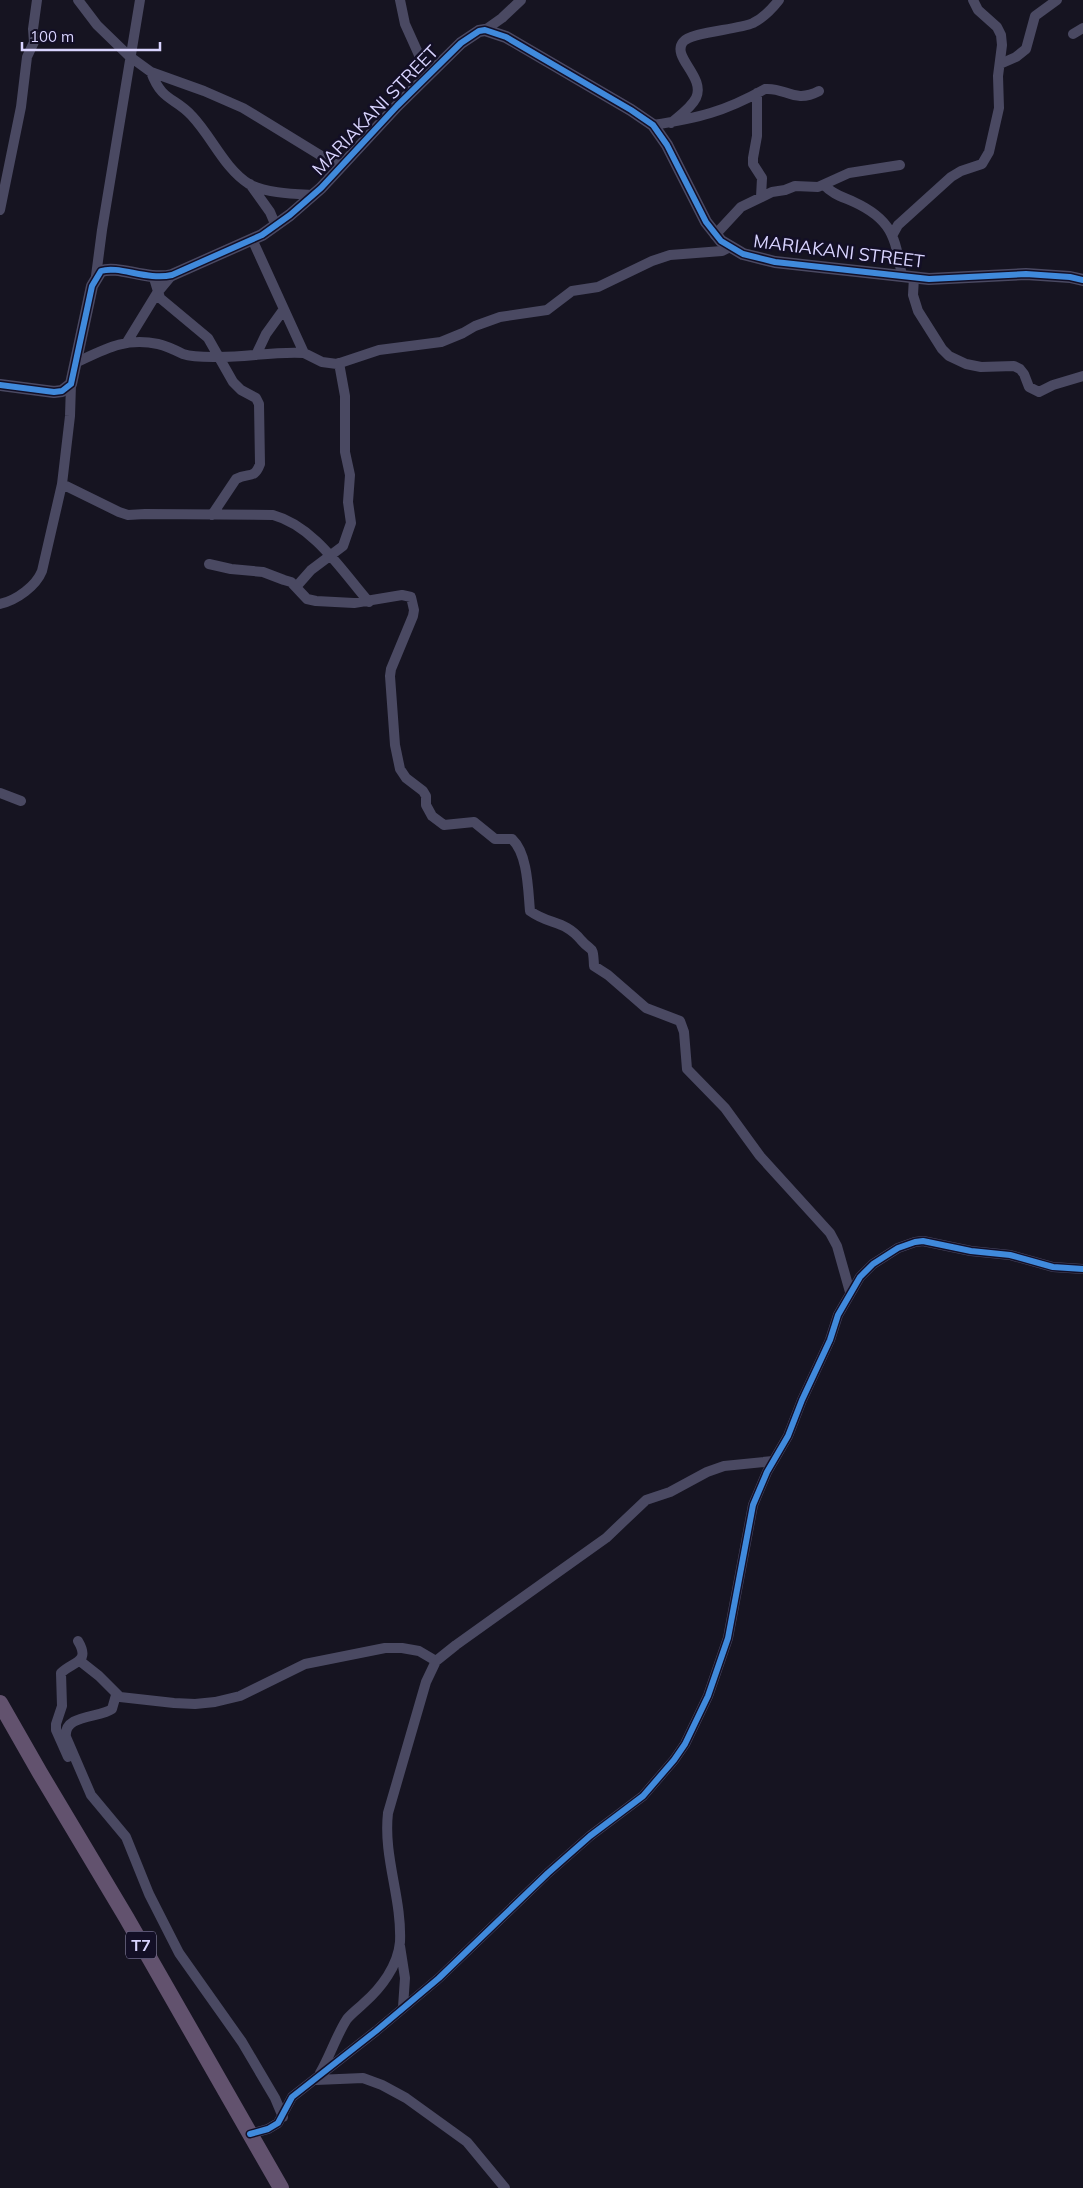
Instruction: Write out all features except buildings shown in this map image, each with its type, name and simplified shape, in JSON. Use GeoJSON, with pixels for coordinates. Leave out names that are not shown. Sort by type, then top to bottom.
{"type":"FeatureCollection","features":[{"type":"Feature","properties":{"kind":"highway","name":"T7"},"geometry":{"type":"LineString","coordinates":[[0,1702],[126,1917],[280,2188]]}},
{"type":"Feature","properties":{"kind":"street"},"geometry":{"type":"LineString","coordinates":[[0,210],[21,108],[27,57],[34,42],[33,28],[37,0]]}},
{"type":"Feature","properties":{"kind":"street"},"geometry":{"type":"LineString","coordinates":[[78,0],[97,25],[129,56],[151,72],[222,98],[276,127],[328,160],[336,164],[344,163]]}},
{"type":"Feature","properties":{"kind":"street"},"geometry":{"type":"LineString","coordinates":[[0,604],[10,602],[39,579],[62,484],[70,416],[71,384],[87,306],[96,276],[129,56],[140,0]]}},
{"type":"Feature","properties":{"kind":"street"},"geometry":{"type":"LineString","coordinates":[[400,0],[405,24],[428,75]]}},
{"type":"Feature","properties":{"kind":"street"},"geometry":{"type":"LineString","coordinates":[[485,30],[502,18],[520,0]]}},
{"type":"Feature","properties":{"kind":"street"},"geometry":{"type":"LineString","coordinates":[[671,123],[692,105],[698,89],[696,80],[680,52],[680,46],[684,40],[689,36],[719,32],[752,23],[779,0]]}},
{"type":"Feature","properties":{"kind":"street"},"geometry":{"type":"LineString","coordinates":[[893,234],[898,225],[951,177],[960,171],[982,164],[986,160],[999,108],[998,83],[1002,45],[1001,35],[997,27],[978,10],[973,0]]}},
{"type":"Feature","properties":{"kind":"street"},"geometry":{"type":"LineString","coordinates":[[1000,64],[1016,57],[1026,49],[1035,16],[1057,0]]}},
{"type":"Feature","properties":{"kind":"street"},"geometry":{"type":"LineString","coordinates":[[1073,34],[1083,28]]}},
{"type":"Feature","properties":{"kind":"street","name":"MARIAKANI STREET"},"geometry":{"type":"LineString","coordinates":[[96,276],[104,270],[154,278],[172,275],[252,239],[276,226],[314,195],[461,43],[479,31],[485,30],[506,37],[636,113],[653,125],[667,145],[690,195],[715,235],[730,247],[743,254],[765,260],[908,277],[954,279],[1026,274],[1070,277],[1083,280]]}},
{"type":"Feature","properties":{"kind":"street"},"geometry":{"type":"LineString","coordinates":[[151,72],[160,90],[171,101],[192,116],[227,162],[249,184],[270,212],[276,226]]}},
{"type":"Feature","properties":{"kind":"street"},"geometry":{"type":"LineString","coordinates":[[653,125],[708,116],[757,93],[770,89],[798,97],[819,91]]}},
{"type":"Feature","properties":{"kind":"street"},"geometry":{"type":"LineString","coordinates":[[757,93],[757,136],[753,164],[762,178],[761,197]]}},
{"type":"Feature","properties":{"kind":"street"},"geometry":{"type":"LineString","coordinates":[[715,235],[735,212],[772,192],[788,190],[795,186],[818,187],[849,172],[900,165]]}},
{"type":"Feature","properties":{"kind":"street"},"geometry":{"type":"LineString","coordinates":[[249,184],[290,194],[314,195]]}},
{"type":"Feature","properties":{"kind":"street"},"geometry":{"type":"LineString","coordinates":[[824,185],[833,193],[880,217],[893,234],[918,311],[942,349],[955,360],[981,367],[1014,366],[1024,374],[1029,387],[1039,392],[1053,385],[1083,376]]}},
{"type":"Feature","properties":{"kind":"street"},"geometry":{"type":"LineString","coordinates":[[252,239],[304,353]]}},
{"type":"Feature","properties":{"kind":"street"},"geometry":{"type":"LineString","coordinates":[[75,363],[114,345],[127,342],[158,344],[184,354],[218,357],[285,352],[304,353],[322,362],[340,363],[379,350],[440,342],[500,317],[547,310],[572,291],[598,287],[670,255],[722,251],[730,247]]}},
{"type":"Feature","properties":{"kind":"street"},"geometry":{"type":"LineString","coordinates":[[127,342],[157,293],[172,275]]}},
{"type":"Feature","properties":{"kind":"street"},"geometry":{"type":"LineString","coordinates":[[154,278],[157,293],[165,303],[208,338],[237,387],[258,400],[260,464],[254,474],[239,477],[234,482],[212,514]]}},
{"type":"Feature","properties":{"kind":"street"},"geometry":{"type":"LineString","coordinates":[[256,355],[263,339],[284,309]]}},
{"type":"Feature","properties":{"kind":"street"},"geometry":{"type":"LineString","coordinates":[[296,587],[311,570],[343,546],[351,523],[348,502],[350,475],[345,452],[344,396],[340,363]]}},
{"type":"Feature","properties":{"kind":"street"},"geometry":{"type":"LineString","coordinates":[[0,385],[54,392],[62,391],[71,384]]}},
{"type":"Feature","properties":{"kind":"street"},"geometry":{"type":"LineString","coordinates":[[62,484],[128,516],[145,514],[212,514],[273,515],[284,518],[294,523],[330,556],[369,602]]}},
{"type":"Feature","properties":{"kind":"street"},"geometry":{"type":"LineString","coordinates":[[209,564],[231,570],[262,572],[291,582],[307,599],[316,601],[369,602],[402,595],[412,598],[413,616],[391,669],[390,676],[395,745],[402,773],[423,791],[426,796],[426,804],[432,816],[444,825],[474,822],[495,839],[512,839],[520,849],[527,880],[530,911],[544,919],[570,928],[581,940],[590,946],[594,953],[594,966],[608,975],[646,1008],[680,1022],[684,1032],[688,1068],[725,1108],[760,1156],[830,1233],[837,1246],[850,1292]]}},
{"type":"Feature","properties":{"kind":"street"},"geometry":{"type":"LineString","coordinates":[[0,793],[21,801]]}},
{"type":"Feature","properties":{"kind":"street"},"geometry":{"type":"LineString","coordinates":[[250,2134],[256,2134],[273,2127],[283,2117],[292,2097],[439,1978],[555,1866],[643,1796],[682,1749],[708,1696],[728,1638],[753,1505],[773,1462],[788,1436],[802,1400],[830,1340],[838,1315],[860,1277],[873,1264],[898,1248],[923,1241],[971,1251],[1010,1255],[1053,1267],[1083,1269]]}},
{"type":"Feature","properties":{"kind":"street"},"geometry":{"type":"LineString","coordinates":[[403,2008],[404,1978],[399,1919],[388,1858],[386,1827],[396,1783],[426,1682],[436,1661],[600,1543],[646,1500],[670,1492],[707,1472],[724,1466],[773,1462]]}},
{"type":"Feature","properties":{"kind":"street"},"geometry":{"type":"LineString","coordinates":[[78,1641],[83,1652],[80,1661],[61,1673],[62,1706],[56,1730],[78,1780],[126,1837],[149,1894],[178,1953],[242,2042],[275,2098],[283,2117]]}},
{"type":"Feature","properties":{"kind":"street"},"geometry":{"type":"LineString","coordinates":[[80,1661],[99,1676],[116,1695],[124,1698],[195,1704],[215,1702],[240,1696],[305,1664],[385,1648],[419,1651],[436,1661]]}},
{"type":"Feature","properties":{"kind":"street"},"geometry":{"type":"LineString","coordinates":[[92,1795],[66,1733],[70,1725],[78,1719],[108,1712],[116,1701],[116,1695]]}},
{"type":"Feature","properties":{"kind":"street"},"geometry":{"type":"LineString","coordinates":[[315,2080],[349,2016],[377,1991],[391,1970],[400,1944]]}},
{"type":"Feature","properties":{"kind":"street"},"geometry":{"type":"LineString","coordinates":[[315,2080],[363,2078],[390,2090],[450,2128],[466,2142],[505,2188]]}},
{"type":"Feature","properties":{"kind":"cycle path"},"geometry":{"type":"LineString","coordinates":[[0,385],[54,392],[62,391],[71,384],[92,286],[101,271],[116,270],[153,276],[172,275],[262,235],[290,215],[321,188],[397,106],[461,43],[479,31],[485,30],[506,37],[631,110],[653,125],[667,145],[706,222],[721,241],[743,254],[775,262],[929,279],[1026,274],[1070,277],[1083,280]]}},
{"type":"Feature","properties":{"kind":"cycle path"},"geometry":{"type":"LineString","coordinates":[[250,2134],[268,2129],[278,2123],[292,2097],[376,2031],[439,1978],[548,1873],[590,1836],[643,1796],[674,1760],[685,1744],[708,1696],[728,1638],[753,1505],[767,1472],[788,1436],[802,1400],[830,1340],[838,1315],[860,1277],[873,1264],[898,1248],[923,1241],[971,1251],[1010,1255],[1053,1267],[1083,1269]]}}]}
